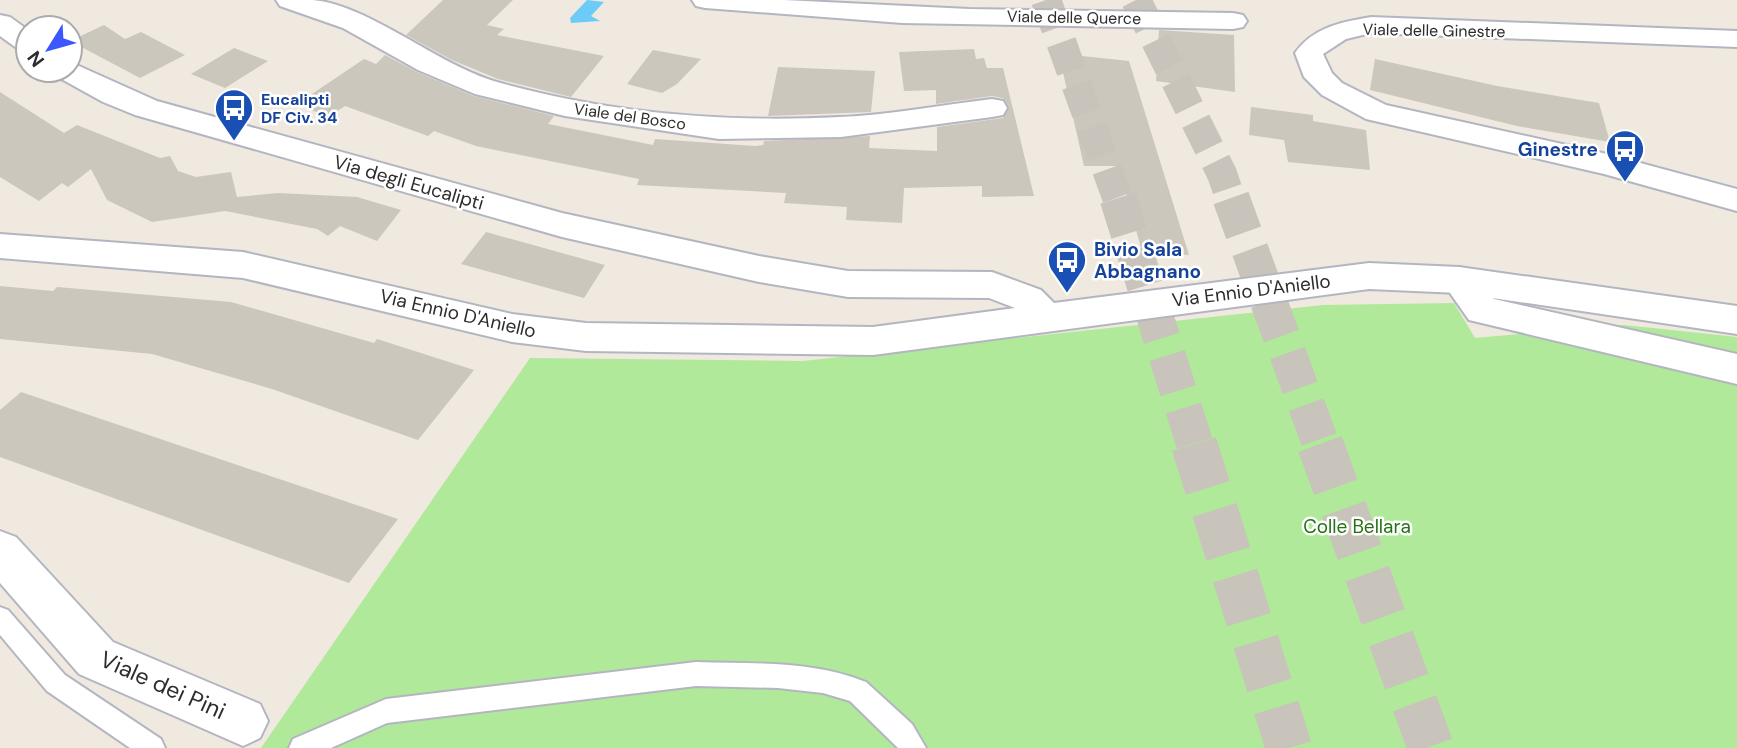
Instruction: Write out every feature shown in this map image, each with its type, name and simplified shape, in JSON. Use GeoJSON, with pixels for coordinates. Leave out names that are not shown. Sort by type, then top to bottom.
{"type":"FeatureCollection","features":[{"type":"Feature","properties":{"kind":"street","name":"Viale del Bosco"},"geometry":{"type":"LineString","coordinates":[[289,0],[353,22],[428,64],[485,88],[565,107],[719,129],[841,127],[992,108]]}},
{"type":"Feature","properties":{"kind":"street","name":"Viale delle Querce"},"geometry":{"type":"LineString","coordinates":[[705,0],[765,8],[849,12],[1233,21]]}},
{"type":"Feature","properties":{"kind":"street","name":"Viale delle Ginestre"},"geometry":{"type":"LineString","coordinates":[[1737,39],[1371,25],[1346,29],[1328,37],[1315,44],[1309,53],[1319,77],[1332,89],[1377,112],[1607,164],[1737,200]]}},
{"type":"Feature","properties":{"kind":"street","name":"Via degli Eucalipti"},"geometry":{"type":"LineString","coordinates":[[84,80],[114,96],[146,108],[562,225],[759,269],[848,284],[992,285],[1028,299],[1045,317]]}},
{"type":"Feature","properties":{"kind":"street","name":"Via Ennio D'Aniello"},"geometry":{"type":"LineString","coordinates":[[0,246],[243,265],[512,328],[586,337],[873,341],[1369,276],[1459,280],[1737,320]]}},
{"type":"Feature","properties":{"kind":"street"},"geometry":{"type":"LineString","coordinates":[[1459,280],[1482,310],[1737,369]]}},
{"type":"Feature","properties":{"kind":"street","name":"Viale dei Pini"},"geometry":{"type":"LineString","coordinates":[[0,551],[96,658],[243,721]]}},
{"type":"Feature","properties":{"kind":"lane"},"geometry":{"type":"LineString","coordinates":[[0,618],[56,683],[152,748]]}},
{"type":"Feature","properties":{"kind":"lane"},"geometry":{"type":"LineString","coordinates":[[302,748],[386,711],[696,674],[824,681],[857,691],[903,733],[913,748]]}},
{"type":"Feature","properties":{"kind":"green space","name":"Colle Bellara"},"geometry":{"type":"Polygon","coordinates":[[[1454,303],[1475,338],[1624,325],[1737,337],[1737,748],[261,748],[530,358],[803,361],[1323,305],[1454,303]]]}},
{"type":"Feature","properties":{"kind":"water"},"geometry":{"type":"Polygon","coordinates":[[[587,0],[604,2],[591,16],[600,21],[571,23],[570,18],[587,0]]]}},
{"type":"Feature","properties":{"kind":"building"},"geometry":{"type":"Polygon","coordinates":[[[443,0],[513,0],[487,25],[504,29],[497,35],[604,56],[571,97],[498,79],[452,60],[406,35],[443,0]]]}},
{"type":"Feature","properties":{"kind":"building"},"geometry":{"type":"Polygon","coordinates":[[[104,25],[125,39],[141,32],[185,55],[140,78],[84,48],[84,34],[104,25]]]}},
{"type":"Feature","properties":{"kind":"building"},"geometry":{"type":"Polygon","coordinates":[[[1159,30],[1234,35],[1235,92],[1156,81],[1159,30]]]}},
{"type":"Feature","properties":{"kind":"building"},"geometry":{"type":"Polygon","coordinates":[[[234,48],[268,61],[225,88],[191,74],[234,48]]]}},
{"type":"Feature","properties":{"kind":"building"},"geometry":{"type":"Polygon","coordinates":[[[974,49],[976,59],[984,58],[987,68],[1003,68],[1034,196],[982,197],[982,186],[904,188],[902,223],[846,220],[847,207],[784,203],[786,193],[637,185],[639,179],[476,146],[434,131],[428,136],[345,106],[328,117],[297,104],[364,59],[376,64],[385,55],[474,96],[554,116],[548,124],[653,145],[655,139],[755,146],[763,145],[764,141],[870,136],[869,148],[937,151],[937,127],[1003,118],[1009,107],[1003,98],[992,96],[936,104],[936,90],[904,91],[899,52],[974,49]]]}},
{"type":"Feature","properties":{"kind":"building"},"geometry":{"type":"Polygon","coordinates":[[[653,50],[701,59],[677,84],[662,93],[627,84],[653,50]]]}},
{"type":"Feature","properties":{"kind":"building"},"geometry":{"type":"Polygon","coordinates":[[[1082,56],[1129,61],[1189,255],[1142,252],[1119,166],[1084,166],[1060,59],[1082,61],[1082,56]]]}},
{"type":"Feature","properties":{"kind":"building"},"geometry":{"type":"Polygon","coordinates":[[[1375,59],[1497,86],[1599,103],[1610,142],[1517,126],[1370,90],[1375,59]]]}},
{"type":"Feature","properties":{"kind":"building"},"geometry":{"type":"Polygon","coordinates":[[[778,67],[875,71],[871,112],[768,116],[778,67]]]}},
{"type":"Feature","properties":{"kind":"building"},"geometry":{"type":"Polygon","coordinates":[[[0,92],[64,133],[77,125],[160,158],[170,156],[178,171],[196,177],[231,172],[237,197],[278,193],[357,197],[401,210],[377,241],[340,226],[328,236],[317,229],[225,211],[152,222],[107,200],[91,169],[68,187],[62,183],[39,201],[0,177],[0,92]]]}},
{"type":"Feature","properties":{"kind":"building"},"geometry":{"type":"Polygon","coordinates":[[[1251,107],[1313,115],[1313,121],[1366,130],[1370,170],[1288,162],[1284,140],[1249,135],[1251,107]]]}},
{"type":"Feature","properties":{"kind":"building"},"geometry":{"type":"Polygon","coordinates":[[[486,232],[605,265],[584,298],[461,264],[486,232]]]}},
{"type":"Feature","properties":{"kind":"building"},"geometry":{"type":"Polygon","coordinates":[[[0,286],[53,291],[57,287],[231,302],[374,343],[377,339],[474,370],[418,440],[272,389],[152,354],[0,339],[0,286]]]}},
{"type":"Feature","properties":{"kind":"building"},"geometry":{"type":"Polygon","coordinates":[[[21,392],[398,519],[349,583],[0,457],[0,410],[21,392]]]}},
{"type":"Feature","properties":{"kind":"tunnel"},"geometry":{"type":"LineString","coordinates":[[1046,0],[1118,200]]}},
{"type":"Feature","properties":{"kind":"tunnel"},"geometry":{"type":"LineString","coordinates":[[1136,0],[1222,174],[1231,200]]}},
{"type":"Feature","properties":{"kind":"tunnel"},"geometry":{"type":"LineString","coordinates":[[1118,198],[1195,445]]}},
{"type":"Feature","properties":{"kind":"tunnel"},"geometry":{"type":"LineString","coordinates":[[1231,198],[1321,445]]}},
{"type":"Feature","properties":{"kind":"tunnel"},"geometry":{"type":"LineString","coordinates":[[1194,444],[1289,748]]}},
{"type":"Feature","properties":{"kind":"tunnel"},"geometry":{"type":"LineString","coordinates":[[1320,444],[1431,748]]}},
{"type":"Feature","properties":{"kind":"place","name":"Eucalipti DF Civ. 34"},"geometry":{"type":"Point","coordinates":[234,142]}},
{"type":"Feature","properties":{"kind":"place","name":"Ginestre"},"geometry":{"type":"Point","coordinates":[1625,183]}},
{"type":"Feature","properties":{"kind":"place","name":"Bivio Sala Abbagnano"},"geometry":{"type":"Point","coordinates":[1067,294]}}]}
